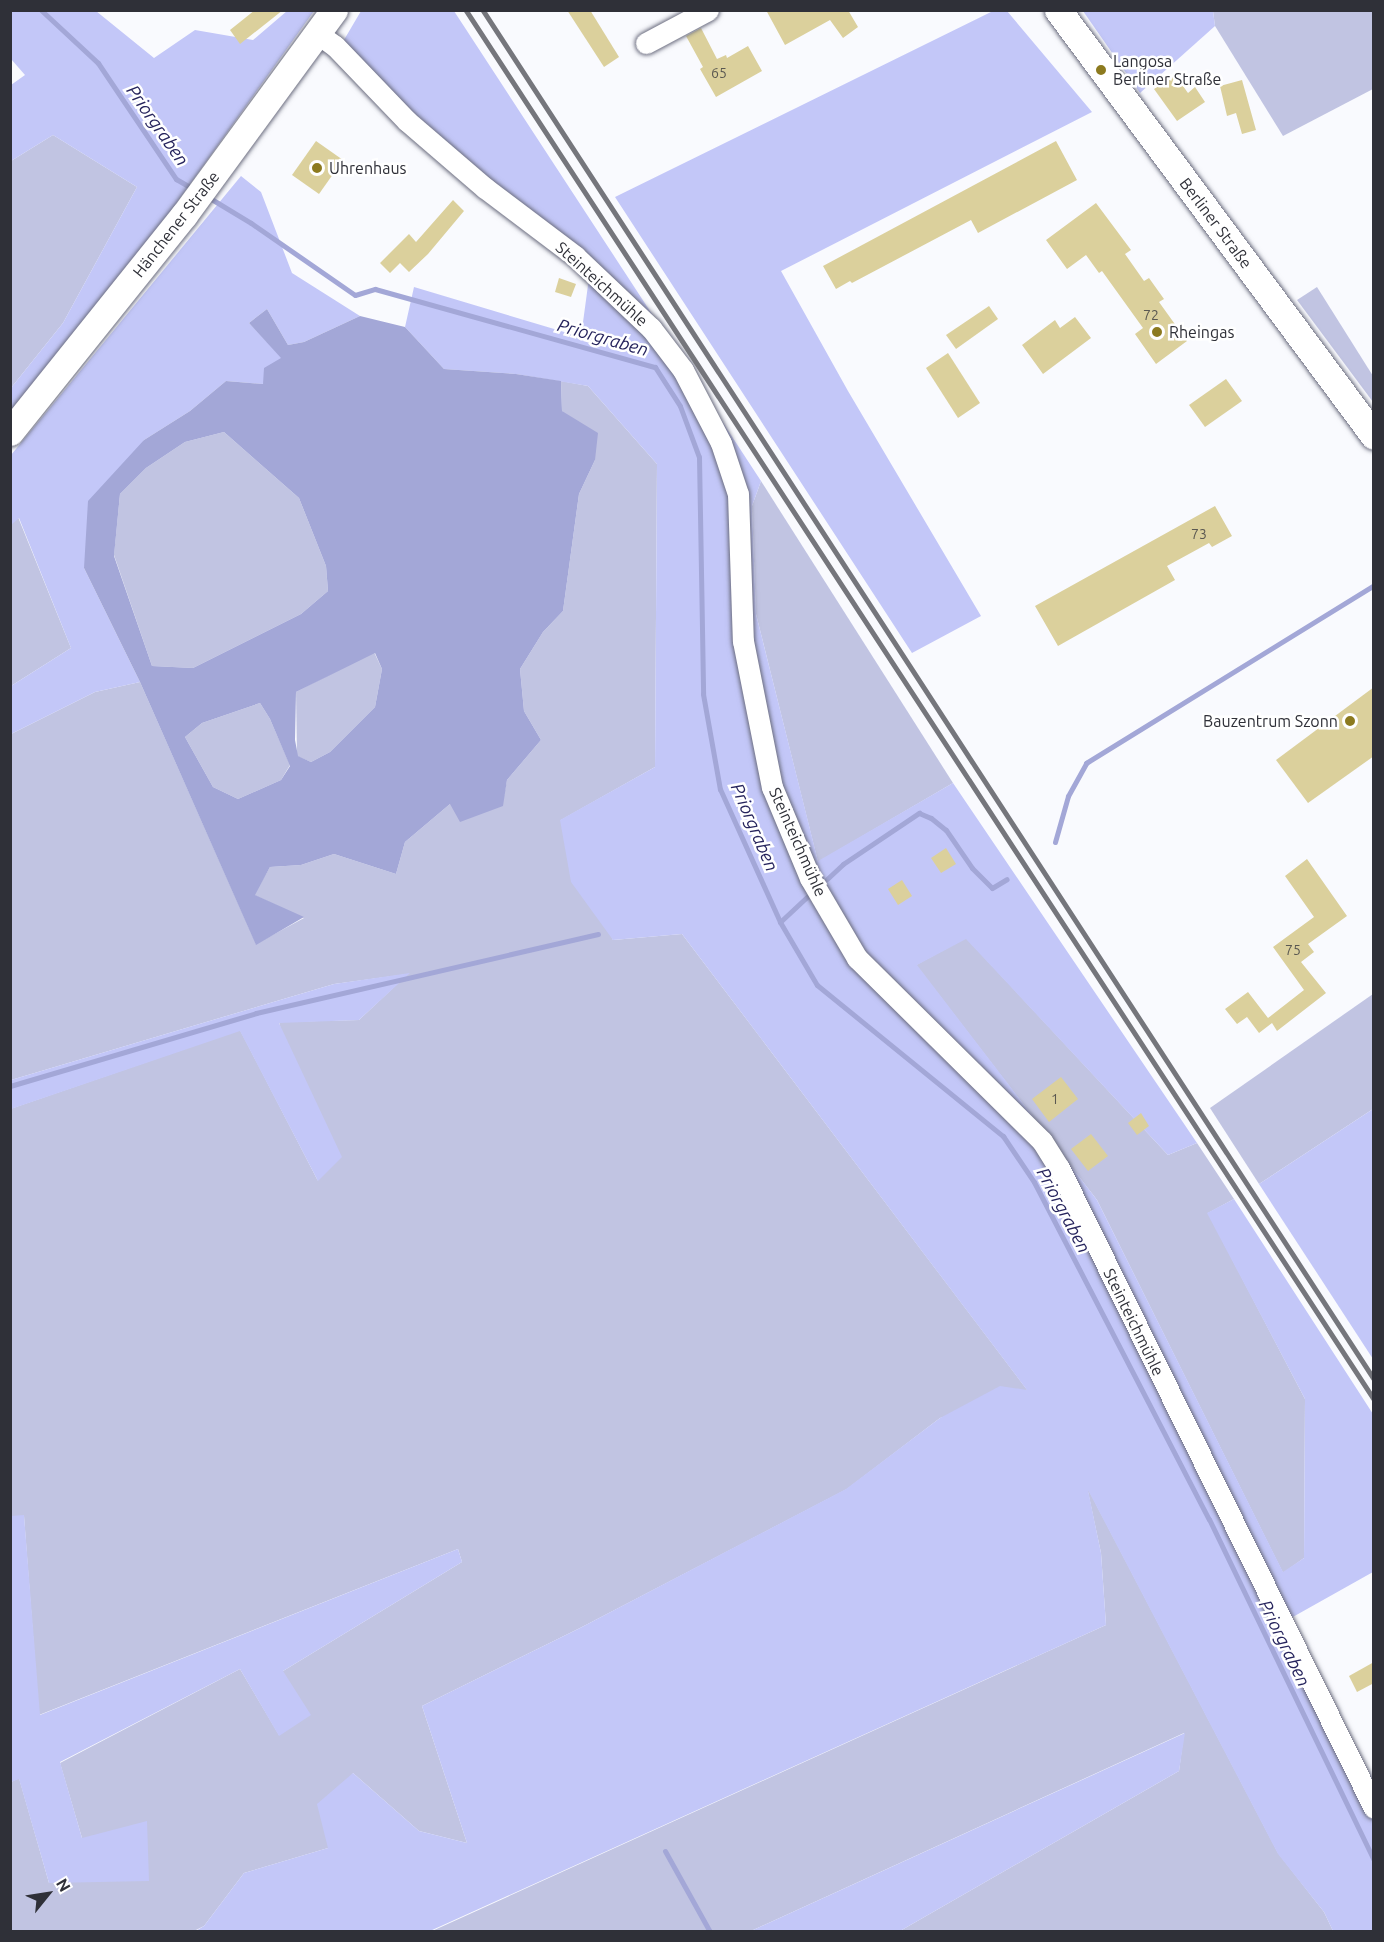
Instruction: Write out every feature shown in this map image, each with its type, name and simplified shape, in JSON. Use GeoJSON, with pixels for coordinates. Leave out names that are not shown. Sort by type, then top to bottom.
{"type":"FeatureCollection","features":[{"type":"Feature","properties":{"kind":"main road","name":"Hänchener Straße"},"geometry":{"type":"LineString","coordinates":[[10,432],[202,192],[334,10]]}},
{"type":"Feature","properties":{"kind":"main road","name":"Berliner Straße"},"geometry":{"type":"LineString","coordinates":[[1058,10],[1374,436]]}},
{"type":"Feature","properties":{"kind":"street"},"geometry":{"type":"LineString","coordinates":[[646,44],[708,10]]}},
{"type":"Feature","properties":{"kind":"street","name":"Steinteichmühle"},"geometry":{"type":"LineString","coordinates":[[318,33],[335,46],[407,121],[476,181],[575,256],[651,328],[683,370],[721,444],[738,494],[743,641],[772,787],[810,878],[857,958],[1042,1141],[1059,1168],[1374,1808]]}},
{"type":"Feature","properties":{"kind":"shaded area"},"geometry":{"type":"Polygon","coordinates":[[[995,10],[1007,11],[1092,112],[781,271],[848,391],[981,616],[912,653],[615,197],[995,10]]]}},
{"type":"Feature","properties":{"kind":"shaded area"},"geometry":{"type":"Polygon","coordinates":[[[11,11],[96,11],[154,58],[195,30],[253,40],[287,11],[314,11],[173,208],[11,417],[11,388],[63,323],[137,187],[53,135],[11,161],[11,85],[25,75],[11,59],[11,11]]]}},
{"type":"Feature","properties":{"kind":"shaded area"},"geometry":{"type":"Polygon","coordinates":[[[361,11],[454,11],[761,481],[752,506],[756,614],[818,861],[953,783],[1197,1143],[1168,1155],[966,939],[917,965],[1097,1200],[1283,1572],[1304,1558],[1305,1399],[1207,1213],[1234,1199],[1373,1414],[1373,1572],[1291,1618],[1373,1781],[1373,1931],[1333,1931],[1324,1912],[1278,1854],[1088,1490],[1101,1553],[1106,1625],[430,1931],[194,1932],[204,1926],[244,1873],[328,1848],[317,1804],[353,1773],[419,1831],[467,1843],[422,1706],[580,1628],[846,1489],[940,1418],[1000,1386],[1027,1390],[682,934],[613,940],[571,882],[560,820],[655,767],[657,464],[588,386],[516,374],[444,369],[405,327],[414,287],[581,337],[591,263],[489,186],[341,45],[361,11]]]}},
{"type":"Feature","properties":{"kind":"shaded area"},"geometry":{"type":"Polygon","coordinates":[[[1083,11],[1213,11],[1215,26],[1140,93],[1083,11]]]}},
{"type":"Feature","properties":{"kind":"shaded area"},"geometry":{"type":"Polygon","coordinates":[[[1213,11],[1373,11],[1373,89],[1283,136],[1215,26],[1213,11]]]}},
{"type":"Feature","properties":{"kind":"shaded area"},"geometry":{"type":"Polygon","coordinates":[[[53,135],[137,187],[63,323],[11,388],[11,161],[53,135]]]}},
{"type":"Feature","properties":{"kind":"shaded area"},"geometry":{"type":"Polygon","coordinates":[[[241,176],[261,192],[292,273],[360,316],[304,342],[288,345],[267,309],[249,323],[282,358],[263,384],[226,381],[190,411],[144,440],[84,568],[140,682],[95,692],[11,734],[11,686],[71,648],[19,518],[11,525],[11,455],[241,176]]]}},
{"type":"Feature","properties":{"kind":"shaded area"},"geometry":{"type":"Polygon","coordinates":[[[1317,287],[1373,376],[1373,402],[1297,300],[1317,287]]]}},
{"type":"Feature","properties":{"kind":"shaded area"},"geometry":{"type":"Polygon","coordinates":[[[267,309],[288,345],[304,342],[360,316],[405,327],[444,369],[516,374],[561,381],[562,411],[598,433],[595,460],[579,494],[563,611],[543,632],[520,669],[524,711],[541,740],[507,780],[503,806],[460,822],[450,804],[405,842],[396,874],[334,854],[301,865],[270,867],[255,895],[304,917],[256,945],[140,682],[84,568],[88,501],[144,440],[190,411],[226,381],[263,384],[264,368],[281,358],[249,323],[267,309]],[[224,432],[185,442],[146,468],[120,494],[114,556],[152,666],[193,668],[301,614],[328,591],[326,566],[299,498],[224,432]],[[375,653],[296,692],[295,740],[298,756],[311,762],[330,752],[375,707],[382,669],[375,653]],[[260,703],[202,723],[185,737],[213,787],[238,799],[281,780],[290,766],[270,719],[260,703]]]}},
{"type":"Feature","properties":{"kind":"shaded area"},"geometry":{"type":"Polygon","coordinates":[[[561,381],[588,386],[657,464],[655,767],[561,820],[613,940],[682,934],[1028,1391],[940,1418],[847,1489],[580,1628],[422,1706],[467,1843],[419,1831],[353,1773],[328,1848],[244,1873],[204,1926],[194,1931],[11,1931],[11,1782],[19,1778],[49,1883],[82,1838],[60,1763],[240,1669],[279,1735],[283,1671],[462,1562],[458,1549],[39,1715],[24,1516],[10,1516],[10,1109],[240,1030],[318,1181],[279,1022],[359,1020],[408,974],[334,984],[11,1080],[11,734],[95,692],[140,682],[256,944],[304,918],[254,895],[270,867],[301,865],[334,854],[396,874],[405,842],[450,804],[502,806],[507,780],[541,740],[524,711],[520,669],[543,632],[563,611],[579,494],[595,460],[562,411],[561,381]]]}},
{"type":"Feature","properties":{"kind":"shaded area"},"geometry":{"type":"Polygon","coordinates":[[[224,432],[299,498],[326,566],[328,591],[301,614],[193,668],[152,666],[114,555],[120,494],[146,468],[185,442],[224,432]]]}},
{"type":"Feature","properties":{"kind":"shaded area"},"geometry":{"type":"Polygon","coordinates":[[[761,481],[953,783],[818,862],[756,614],[752,506],[761,481]]]}},
{"type":"Feature","properties":{"kind":"shaded area"},"geometry":{"type":"Polygon","coordinates":[[[18,517],[71,648],[11,686],[10,525],[18,517]]]}},
{"type":"Feature","properties":{"kind":"shaded area"},"geometry":{"type":"Polygon","coordinates":[[[374,652],[382,669],[375,707],[330,752],[311,762],[297,756],[296,692],[374,652]]]}},
{"type":"Feature","properties":{"kind":"shaded area"},"geometry":{"type":"Polygon","coordinates":[[[260,703],[270,719],[290,765],[281,780],[238,799],[213,787],[185,737],[202,723],[260,703]]]}},
{"type":"Feature","properties":{"kind":"shaded area"},"geometry":{"type":"Polygon","coordinates":[[[966,938],[1168,1155],[1197,1143],[1234,1199],[1208,1213],[1305,1399],[1304,1558],[1283,1573],[1097,1200],[916,965],[966,938]]]}},
{"type":"Feature","properties":{"kind":"shaded area"},"geometry":{"type":"Polygon","coordinates":[[[410,973],[359,1020],[279,1023],[342,1157],[318,1181],[240,1031],[11,1109],[11,1080],[334,984],[410,973]]]}},
{"type":"Feature","properties":{"kind":"shaded area"},"geometry":{"type":"Polygon","coordinates":[[[1373,994],[1373,1109],[1259,1184],[1210,1108],[1373,994]]]}},
{"type":"Feature","properties":{"kind":"shaded area"},"geometry":{"type":"Polygon","coordinates":[[[1373,1109],[1373,1359],[1259,1184],[1373,1109]]]}},
{"type":"Feature","properties":{"kind":"shaded area"},"geometry":{"type":"Polygon","coordinates":[[[1087,1487],[1278,1853],[1324,1912],[1333,1931],[900,1931],[1179,1771],[1184,1733],[751,1931],[430,1932],[1106,1625],[1101,1553],[1087,1487]]]}},
{"type":"Feature","properties":{"kind":"shaded area"},"geometry":{"type":"Polygon","coordinates":[[[24,1515],[40,1715],[458,1549],[462,1562],[283,1671],[311,1715],[279,1736],[240,1669],[60,1762],[82,1838],[147,1821],[149,1881],[49,1883],[19,1779],[11,1782],[11,1516],[24,1515]]]}},
{"type":"Feature","properties":{"kind":"shaded area"},"geometry":{"type":"Polygon","coordinates":[[[1185,1733],[1179,1771],[900,1931],[751,1931],[1185,1733]]]}},
{"type":"Feature","properties":{"kind":"building"},"geometry":{"type":"Polygon","coordinates":[[[255,10],[283,10],[240,44],[230,30],[255,10]]]}},
{"type":"Feature","properties":{"kind":"building"},"geometry":{"type":"Polygon","coordinates":[[[567,10],[590,10],[619,57],[604,67],[567,10]]]}},
{"type":"Feature","properties":{"kind":"building"},"geometry":{"type":"Polygon","coordinates":[[[766,10],[848,10],[858,27],[843,38],[830,20],[785,45],[766,10]]]}},
{"type":"Feature","properties":{"kind":"building"},"geometry":{"type":"Polygon","coordinates":[[[701,28],[717,59],[726,55],[727,58],[748,46],[762,71],[716,97],[700,69],[703,67],[686,36],[701,28]]]}},
{"type":"Feature","properties":{"kind":"building"},"geometry":{"type":"Polygon","coordinates":[[[1175,75],[1188,93],[1195,87],[1205,102],[1177,121],[1154,89],[1175,75]]]}},
{"type":"Feature","properties":{"kind":"building"},"geometry":{"type":"Polygon","coordinates":[[[1242,80],[1256,130],[1242,134],[1236,113],[1227,116],[1220,86],[1242,80]]]}},
{"type":"Feature","properties":{"kind":"building","name":"Uhrenhaus"},"geometry":{"type":"Polygon","coordinates":[[[316,141],[343,160],[319,194],[292,175],[316,141]]]}},
{"type":"Feature","properties":{"kind":"building"},"geometry":{"type":"Polygon","coordinates":[[[1056,141],[1077,180],[978,233],[971,220],[852,283],[850,281],[836,289],[823,266],[1056,141]]]}},
{"type":"Feature","properties":{"kind":"building"},"geometry":{"type":"Polygon","coordinates":[[[453,200],[464,211],[428,254],[409,272],[400,263],[390,273],[380,263],[409,234],[416,242],[453,200]]]}},
{"type":"Feature","properties":{"kind":"building"},"geometry":{"type":"Polygon","coordinates":[[[1096,203],[1131,250],[1125,254],[1144,281],[1149,278],[1164,299],[1159,302],[1187,341],[1156,364],[1135,334],[1143,328],[1102,271],[1099,273],[1086,255],[1067,269],[1046,240],[1096,203]]]}},
{"type":"Feature","properties":{"kind":"building"},"geometry":{"type":"Polygon","coordinates":[[[559,278],[576,284],[571,297],[555,292],[559,278]]]}},
{"type":"Feature","properties":{"kind":"building"},"geometry":{"type":"Polygon","coordinates":[[[989,306],[998,319],[956,349],[946,335],[989,306]]]}},
{"type":"Feature","properties":{"kind":"building"},"geometry":{"type":"Polygon","coordinates":[[[1075,317],[1091,338],[1043,374],[1022,345],[1055,320],[1060,328],[1075,317]]]}},
{"type":"Feature","properties":{"kind":"building"},"geometry":{"type":"Polygon","coordinates":[[[948,353],[980,403],[958,418],[926,368],[948,353]]]}},
{"type":"Feature","properties":{"kind":"building"},"geometry":{"type":"Polygon","coordinates":[[[1226,379],[1242,401],[1205,427],[1189,405],[1226,379]]]}},
{"type":"Feature","properties":{"kind":"building"},"geometry":{"type":"Polygon","coordinates":[[[1215,506],[1232,536],[1212,547],[1209,543],[1167,566],[1175,580],[1058,646],[1035,606],[1215,506]]]}},
{"type":"Feature","properties":{"kind":"building","name":"Bauzentrum Szonn"},"geometry":{"type":"Polygon","coordinates":[[[1374,687],[1374,756],[1308,803],[1276,760],[1374,687]]]}},
{"type":"Feature","properties":{"kind":"building"},"geometry":{"type":"Polygon","coordinates":[[[946,848],[956,864],[941,873],[931,858],[946,848]]]}},
{"type":"Feature","properties":{"kind":"building"},"geometry":{"type":"Polygon","coordinates":[[[1307,859],[1347,916],[1308,944],[1314,952],[1301,962],[1326,993],[1277,1031],[1272,1023],[1259,1033],[1247,1017],[1237,1024],[1225,1009],[1248,992],[1268,1018],[1304,990],[1273,947],[1314,917],[1285,876],[1307,859]]]}},
{"type":"Feature","properties":{"kind":"building"},"geometry":{"type":"Polygon","coordinates":[[[902,880],[912,896],[898,905],[888,889],[902,880]]]}},
{"type":"Feature","properties":{"kind":"building"},"geometry":{"type":"Polygon","coordinates":[[[1061,1077],[1078,1099],[1049,1122],[1032,1099],[1061,1077]]]}},
{"type":"Feature","properties":{"kind":"building"},"geometry":{"type":"Polygon","coordinates":[[[1141,1113],[1149,1126],[1137,1135],[1128,1123],[1141,1113]]]}},
{"type":"Feature","properties":{"kind":"building"},"geometry":{"type":"Polygon","coordinates":[[[1091,1134],[1108,1156],[1088,1171],[1071,1149],[1091,1134]]]}},
{"type":"Feature","properties":{"kind":"building"},"geometry":{"type":"Polygon","coordinates":[[[1374,1662],[1374,1683],[1357,1692],[1349,1676],[1374,1662]]]}},
{"type":"Feature","properties":{"kind":"waterway","name":"Priorgraben"},"geometry":{"type":"LineString","coordinates":[[41,10],[98,63],[176,179],[195,190]]}},
{"type":"Feature","properties":{"kind":"waterway","name":"Priorgraben"},"geometry":{"type":"LineString","coordinates":[[208,197],[251,223],[355,295],[375,289],[655,367],[680,406],[699,457],[703,694],[720,789],[780,922],[817,985],[1003,1136],[1034,1182],[1209,1519],[1374,1860]]}},
{"type":"Feature","properties":{"kind":"waterway"},"geometry":{"type":"LineString","coordinates":[[1055,842],[1068,796],[1086,763],[1374,585]]}},
{"type":"Feature","properties":{"kind":"waterway"},"geometry":{"type":"LineString","coordinates":[[827,879],[843,864],[919,813],[931,818],[946,830],[972,868],[992,888],[1007,879]]}},
{"type":"Feature","properties":{"kind":"waterway"},"geometry":{"type":"LineString","coordinates":[[780,922],[807,897]]}},
{"type":"Feature","properties":{"kind":"waterway"},"geometry":{"type":"LineString","coordinates":[[10,1086],[256,1013],[598,934]]}},
{"type":"Feature","properties":{"kind":"waterway"},"geometry":{"type":"LineString","coordinates":[[665,1851],[710,1932]]}},
{"type":"Feature","properties":{"kind":"railway"},"geometry":{"type":"LineString","coordinates":[[466,10],[1374,1399]]}},
{"type":"Feature","properties":{"kind":"railway"},"geometry":{"type":"LineString","coordinates":[[483,10],[1374,1379]]}},
{"type":"Feature","properties":{"kind":"place","name":"Langosa Berliner Straße"},"geometry":{"type":"Point","coordinates":[1101,70]}},
{"type":"Feature","properties":{"kind":"place","name":"Uhrenhaus"},"geometry":{"type":"Point","coordinates":[317,168]}},
{"type":"Feature","properties":{"kind":"place","name":"Rheingas"},"geometry":{"type":"Point","coordinates":[1157,332]}},
{"type":"Feature","properties":{"kind":"place","name":"Bauzentrum Szonn"},"geometry":{"type":"Point","coordinates":[1350,721]}}]}
